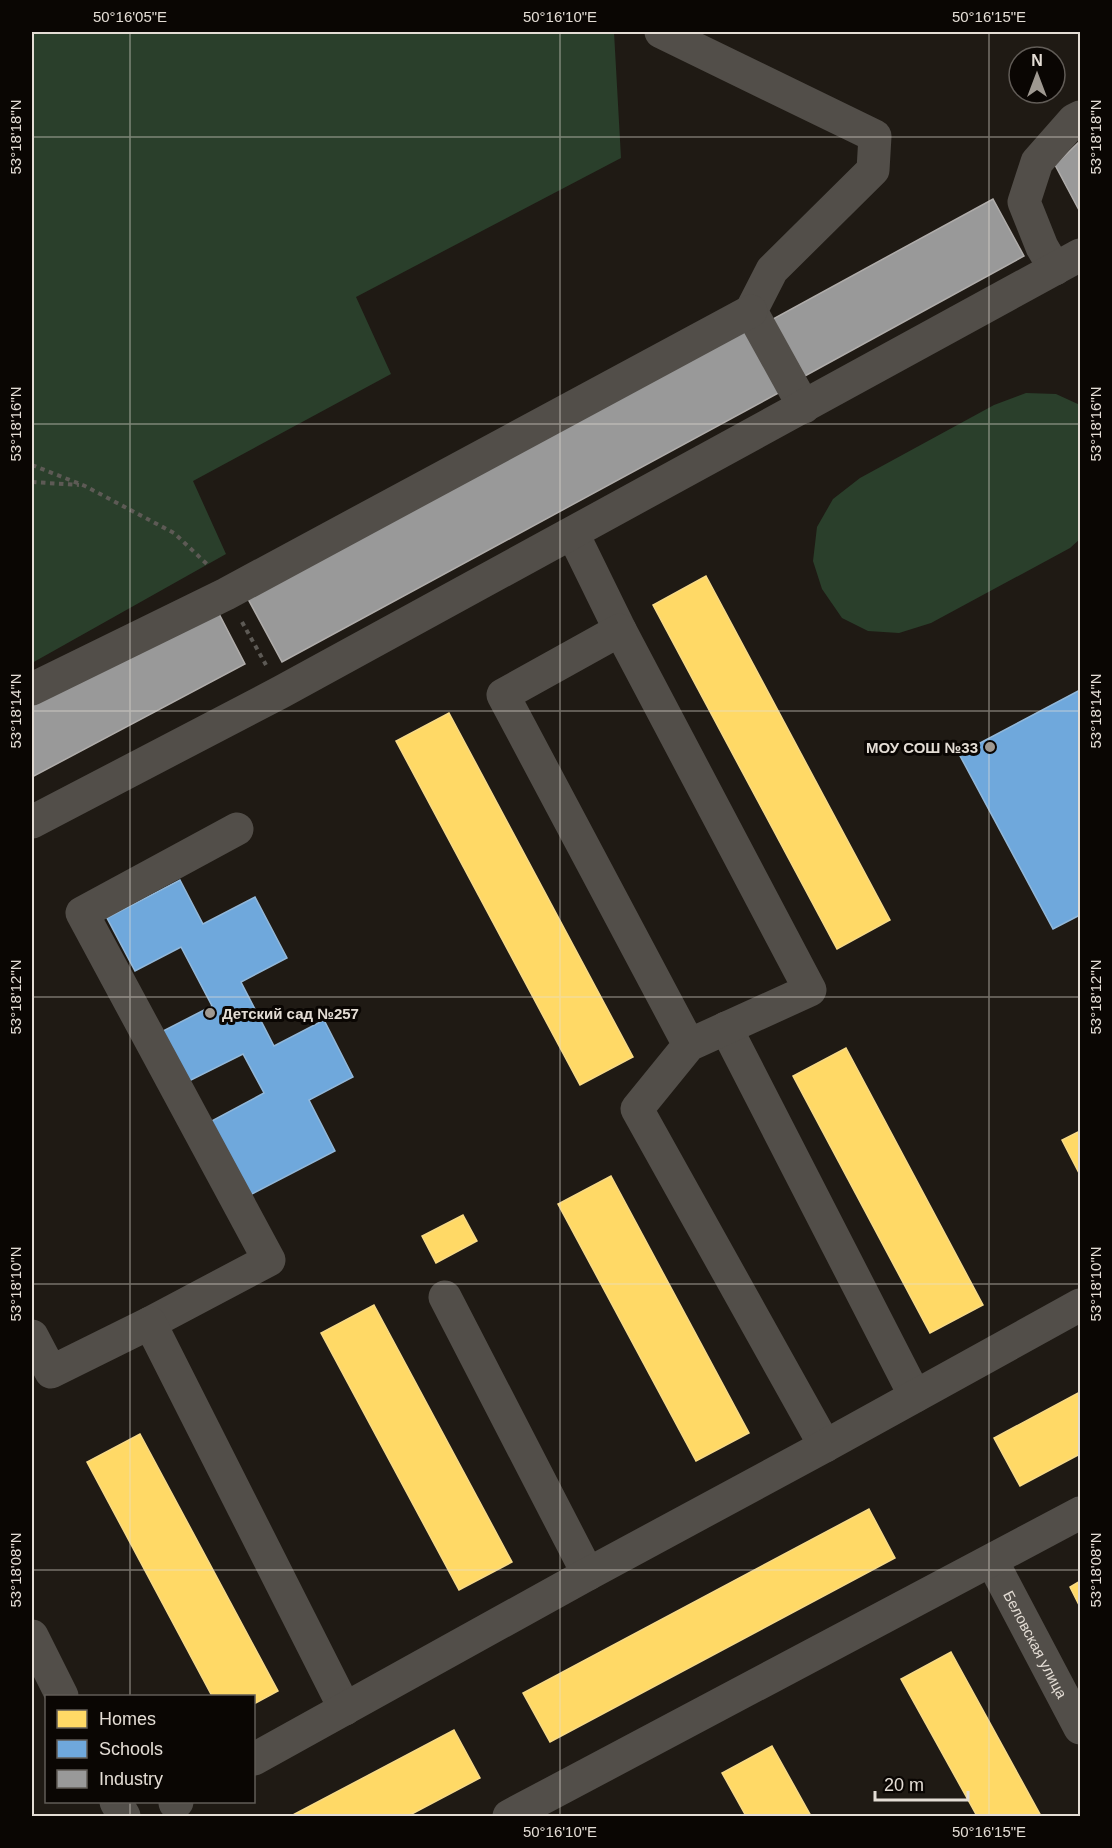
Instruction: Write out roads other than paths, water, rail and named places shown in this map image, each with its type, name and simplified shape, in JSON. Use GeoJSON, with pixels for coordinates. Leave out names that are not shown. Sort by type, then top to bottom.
{"type":"FeatureCollection","features":[{"type":"Feature","properties":{"kind":"street"},"geometry":{"type":"LineString","coordinates":[[32,689],[226,594],[751,311],[772,270],[873,170],[875,136],[661,32]]}},
{"type":"Feature","properties":{"kind":"street"},"geometry":{"type":"LineString","coordinates":[[1068,262],[1042,247],[1024,202],[1037,162],[1074,120],[1080,117]]}},
{"type":"Feature","properties":{"kind":"street"},"geometry":{"type":"LineString","coordinates":[[32,822],[281,692],[1068,262]]}},
{"type":"Feature","properties":{"kind":"street"},"geometry":{"type":"LineString","coordinates":[[751,311],[804,407]]}},
{"type":"Feature","properties":{"kind":"street"},"geometry":{"type":"LineString","coordinates":[[573,534],[620,630],[810,990],[689,1045],[637,1109],[825,1446]]}},
{"type":"Feature","properties":{"kind":"street"},"geometry":{"type":"LineString","coordinates":[[620,630],[503,694],[689,1045]]}},
{"type":"Feature","properties":{"kind":"street"},"geometry":{"type":"LineString","coordinates":[[32,1336],[51,1372],[269,1260],[82,913],[237,829]]}},
{"type":"Feature","properties":{"kind":"street"},"geometry":{"type":"LineString","coordinates":[[726,1028],[915,1396]]}},
{"type":"Feature","properties":{"kind":"street"},"geometry":{"type":"LineString","coordinates":[[445,1297],[588,1574]]}},
{"type":"Feature","properties":{"kind":"street"},"geometry":{"type":"LineString","coordinates":[[255,1759],[1080,1305]]}},
{"type":"Feature","properties":{"kind":"street"},"geometry":{"type":"LineString","coordinates":[[150,1323],[345,1709]]}},
{"type":"Feature","properties":{"kind":"street"},"geometry":{"type":"LineString","coordinates":[[509,1816],[1080,1514]]}},
{"type":"Feature","properties":{"kind":"street","name":"Беловская улица"},"geometry":{"type":"LineString","coordinates":[[992,1561],[1080,1728]]}},
{"type":"Feature","properties":{"kind":"street"},"geometry":{"type":"LineString","coordinates":[[32,1636],[62,1695]]}},
{"type":"Feature","properties":{"kind":"place","name":"МОУ СОШ №33"},"geometry":{"type":"Point","coordinates":[990,747]}},
{"type":"Feature","properties":{"kind":"place","name":"Детский сад №257"},"geometry":{"type":"Point","coordinates":[210,1013]}}]}
